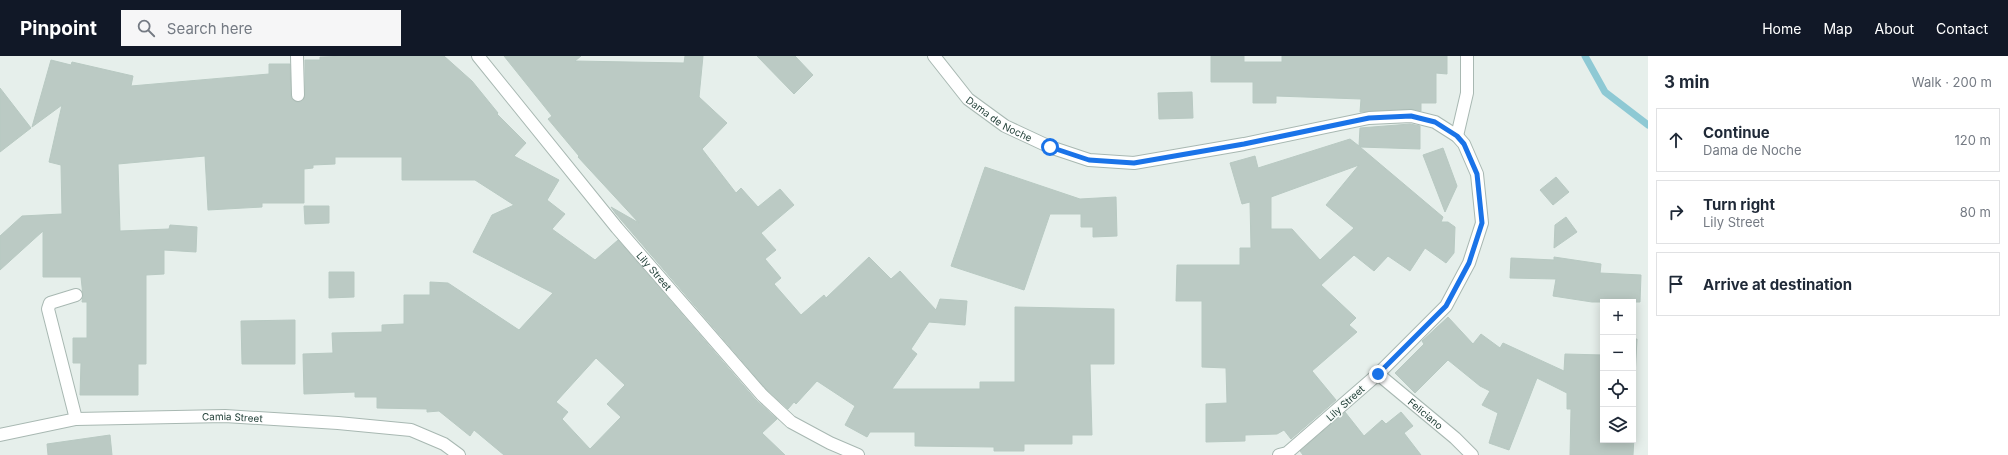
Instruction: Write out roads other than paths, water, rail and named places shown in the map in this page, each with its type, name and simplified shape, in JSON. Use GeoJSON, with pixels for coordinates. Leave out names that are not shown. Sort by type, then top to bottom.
{"type":"FeatureCollection","features":[{"type":"Feature","properties":{"kind":"street"},"geometry":{"type":"LineString","coordinates":[[297,56],[298,95]]}},
{"type":"Feature","properties":{"kind":"street","name":"Lily Street"},"geometry":{"type":"LineString","coordinates":[[478,56],[617,228],[762,395],[791,422],[830,443],[858,455]]}},
{"type":"Feature","properties":{"kind":"street","name":"Dama de Noche"},"geometry":{"type":"LineString","coordinates":[[934,56],[968,99],[1005,126],[1050,147],[1089,160],[1134,163],[1244,144],[1369,118],[1411,116],[1435,122],[1457,136]]}},
{"type":"Feature","properties":{"kind":"street"},"geometry":{"type":"LineString","coordinates":[[1457,136],[1467,93],[1467,56]]}},
{"type":"Feature","properties":{"kind":"street","name":"Lily Street"},"geometry":{"type":"LineString","coordinates":[[1279,455],[1293,448],[1378,374],[1446,306],[1469,263],[1482,223],[1477,174],[1464,144],[1457,136]]}},
{"type":"Feature","properties":{"kind":"street"},"geometry":{"type":"LineString","coordinates":[[76,295],[50,303],[48,309],[76,419]]}},
{"type":"Feature","properties":{"kind":"street","name":"Feliciano"},"geometry":{"type":"LineString","coordinates":[[1378,374],[1450,434],[1472,455]]}},
{"type":"Feature","properties":{"kind":"street","name":"Camia Street"},"geometry":{"type":"LineString","coordinates":[[0,435],[76,419],[225,416],[411,430],[444,444],[459,455]]}},
{"type":"Feature","properties":{"kind":"waterway"},"geometry":{"type":"LineString","coordinates":[[1585,56],[1605,92],[1648,125]]}}]}
